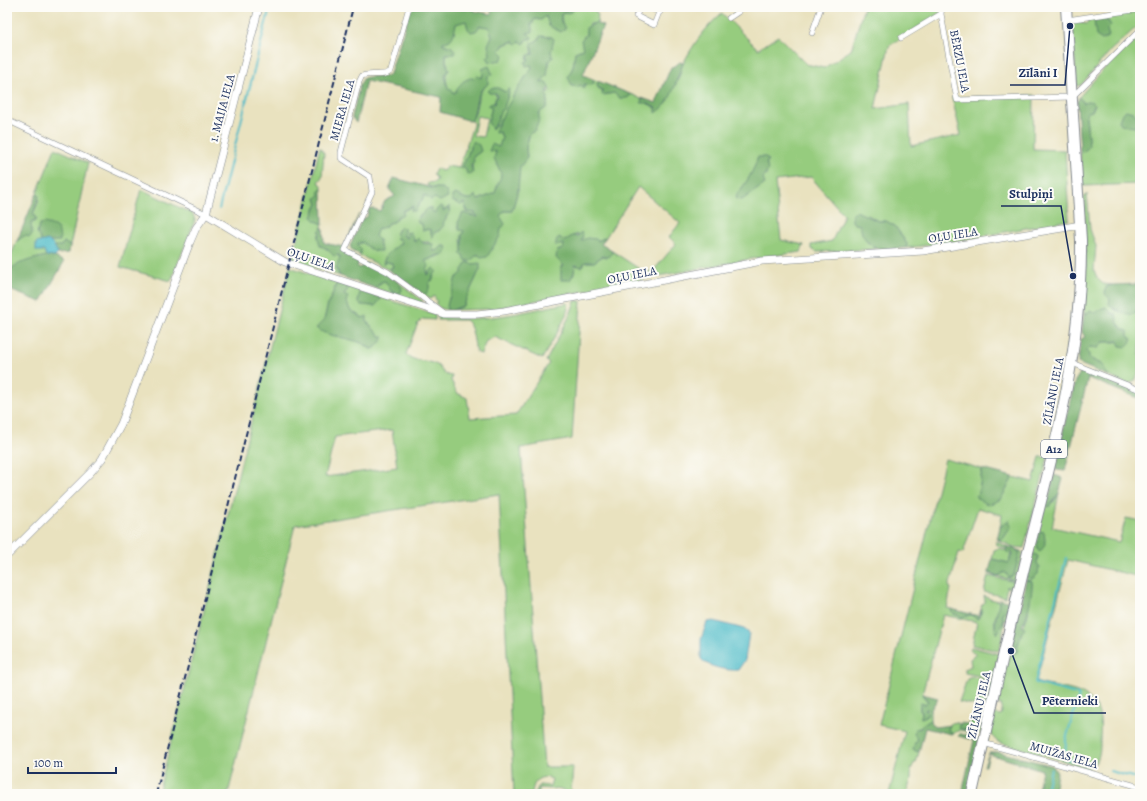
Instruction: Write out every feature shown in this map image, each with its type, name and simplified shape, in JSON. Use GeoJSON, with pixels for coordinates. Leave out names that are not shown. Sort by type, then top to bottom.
{"type":"FeatureCollection","features":[{"type":"Feature","properties":{"kind":"highway","name":"ZĪLĀNU IELA"},"geometry":{"type":"LineString","coordinates":[[972,794],[1053,452],[1072,363],[1080,303],[1081,225],[1066,7]]}},
{"type":"Feature","properties":{"kind":"street","name":"1. MAIJA IELA"},"geometry":{"type":"LineString","coordinates":[[7,556],[90,473],[111,444],[121,424],[196,228],[206,214],[260,7]]}},
{"type":"Feature","properties":{"kind":"street","name":"MIERA IELA"},"geometry":{"type":"LineString","coordinates":[[409,7],[391,71],[382,75],[368,73],[362,76],[352,110],[341,152],[342,158],[370,177],[372,192],[345,250],[388,272],[425,298],[444,314]]}},
{"type":"Feature","properties":{"kind":"street"},"geometry":{"type":"LineString","coordinates":[[640,7],[636,16],[654,25],[661,10],[646,7]]}},
{"type":"Feature","properties":{"kind":"street"},"geometry":{"type":"LineString","coordinates":[[729,18],[738,12],[740,7]]}},
{"type":"Feature","properties":{"kind":"street"},"geometry":{"type":"LineString","coordinates":[[812,33],[821,7]]}},
{"type":"Feature","properties":{"kind":"street","name":"BĒRZU IELA"},"geometry":{"type":"LineString","coordinates":[[942,7],[941,14],[957,100],[1072,97]]}},
{"type":"Feature","properties":{"kind":"street"},"geometry":{"type":"LineString","coordinates":[[1066,20],[1140,9]]}},
{"type":"Feature","properties":{"kind":"street"},"geometry":{"type":"LineString","coordinates":[[901,38],[941,14]]}},
{"type":"Feature","properties":{"kind":"street"},"geometry":{"type":"LineString","coordinates":[[1072,97],[1140,30]]}},
{"type":"Feature","properties":{"kind":"street"},"geometry":{"type":"LineString","coordinates":[[7,120],[206,214]]}},
{"type":"Feature","properties":{"kind":"street","name":"OĻU IELA"},"geometry":{"type":"LineString","coordinates":[[206,214],[285,262],[444,314],[477,314],[504,311],[762,261],[923,251],[1081,225]]}},
{"type":"Feature","properties":{"kind":"street"},"geometry":{"type":"LineString","coordinates":[[1072,363],[1140,390]]}},
{"type":"Feature","properties":{"kind":"street","name":"MUIŽAS IELA"},"geometry":{"type":"LineString","coordinates":[[983,743],[1140,787]]}},
{"type":"Feature","properties":{"kind":"green space"},"geometry":{"type":"Polygon","coordinates":[[[411,7],[460,7],[463,10],[470,8],[475,11],[491,14],[493,13],[488,7],[577,7],[571,12],[561,14],[561,22],[566,28],[561,32],[549,26],[546,16],[541,20],[535,19],[531,24],[533,32],[527,33],[532,37],[531,39],[527,39],[524,44],[520,41],[517,44],[513,41],[503,45],[499,50],[504,55],[501,60],[490,62],[487,57],[490,55],[488,45],[492,36],[489,27],[480,26],[476,31],[471,32],[468,29],[466,21],[456,24],[451,38],[447,42],[443,42],[443,44],[452,47],[455,51],[454,54],[446,54],[446,62],[449,70],[445,75],[448,89],[452,89],[455,93],[460,84],[469,78],[477,76],[481,78],[483,75],[482,69],[489,66],[492,73],[492,75],[488,76],[488,84],[481,90],[477,99],[471,121],[440,112],[441,97],[366,81],[356,123],[352,117],[360,84],[364,78],[390,74],[411,7]]]}},
{"type":"Feature","properties":{"kind":"green space"},"geometry":{"type":"Polygon","coordinates":[[[577,7],[592,7],[598,15],[597,23],[590,24],[586,35],[583,37],[583,49],[575,52],[573,67],[570,73],[573,86],[594,83],[593,79],[598,81],[598,88],[603,91],[604,95],[614,93],[620,98],[630,96],[630,94],[638,97],[659,110],[674,88],[679,78],[683,63],[692,48],[716,18],[722,13],[758,49],[778,36],[806,64],[824,68],[851,50],[864,7],[940,7],[940,13],[889,46],[875,109],[909,104],[911,146],[961,135],[952,98],[1034,95],[1033,149],[1065,150],[1069,220],[951,242],[906,248],[907,244],[895,226],[886,221],[878,221],[868,215],[860,225],[867,242],[876,249],[817,252],[811,249],[811,245],[832,241],[844,215],[811,177],[775,181],[781,240],[804,245],[801,252],[756,258],[648,278],[646,272],[653,271],[676,244],[669,237],[680,223],[638,187],[606,237],[597,241],[593,239],[581,241],[579,234],[572,236],[561,244],[564,243],[563,249],[559,250],[558,260],[563,263],[562,266],[571,278],[574,273],[575,265],[584,265],[585,262],[594,262],[603,256],[611,255],[612,251],[644,272],[645,279],[493,309],[452,310],[463,306],[480,269],[472,264],[467,265],[449,298],[447,310],[440,308],[435,303],[437,302],[434,296],[430,299],[425,295],[429,282],[433,280],[434,274],[430,272],[429,275],[425,261],[444,254],[445,252],[433,251],[429,242],[415,242],[414,239],[408,235],[407,238],[403,234],[397,236],[401,243],[383,262],[385,264],[387,262],[394,264],[389,270],[359,255],[357,244],[365,242],[375,252],[380,247],[379,240],[376,239],[375,235],[378,229],[394,222],[403,211],[409,207],[417,207],[425,195],[434,197],[448,197],[445,191],[427,185],[428,183],[435,182],[437,179],[433,174],[436,168],[442,171],[447,168],[446,166],[459,168],[474,122],[471,121],[475,113],[478,99],[482,90],[486,86],[488,76],[490,75],[483,75],[479,79],[468,80],[455,93],[451,91],[446,81],[448,65],[446,61],[446,54],[450,54],[447,45],[443,44],[443,42],[453,31],[456,24],[464,20],[468,24],[467,26],[486,26],[491,30],[492,35],[490,50],[491,56],[493,60],[501,60],[499,50],[506,44],[528,38],[527,33],[535,19],[538,20],[545,16],[554,29],[558,30],[562,24],[561,14],[567,13],[577,7]],[[544,37],[532,46],[532,54],[527,57],[532,68],[513,96],[507,111],[497,126],[502,138],[499,147],[493,151],[497,153],[496,162],[501,172],[502,179],[495,193],[478,200],[466,199],[455,194],[458,204],[464,203],[467,212],[475,213],[478,217],[463,213],[458,223],[464,231],[461,239],[463,256],[488,254],[500,232],[500,216],[504,211],[512,211],[518,190],[519,167],[527,157],[526,147],[530,133],[535,131],[539,113],[547,107],[546,95],[550,90],[544,83],[541,83],[549,65],[552,37],[544,37]],[[498,88],[495,89],[495,101],[489,107],[492,107],[489,118],[491,128],[496,125],[498,116],[509,94],[508,89],[505,92],[498,88]],[[477,116],[473,136],[483,137],[487,118],[477,116]],[[471,144],[464,167],[467,171],[472,170],[473,157],[481,151],[477,144],[471,144]],[[760,158],[757,159],[749,178],[737,194],[736,199],[746,196],[762,184],[763,177],[766,176],[767,164],[760,158]],[[428,208],[427,211],[419,216],[418,221],[422,224],[425,230],[431,229],[431,234],[440,229],[451,209],[448,208],[444,211],[438,209],[434,213],[430,208],[428,208]]]}},
{"type":"Feature","properties":{"kind":"green space"},"geometry":{"type":"Polygon","coordinates":[[[1140,11],[1140,15],[1137,17],[1140,24],[1111,50],[1081,85],[1077,86],[1072,22],[1087,24],[1088,19],[1096,19],[1094,27],[1107,30],[1109,22],[1102,18],[1140,11]]]}},
{"type":"Feature","properties":{"kind":"green space"},"geometry":{"type":"Polygon","coordinates":[[[1102,18],[1109,22],[1111,26],[1107,30],[1109,36],[1102,40],[1096,36],[1094,20],[1102,18]]]}},
{"type":"Feature","properties":{"kind":"green space"},"geometry":{"type":"Polygon","coordinates":[[[595,23],[603,26],[583,75],[593,79],[594,83],[590,85],[584,84],[584,89],[581,85],[577,87],[572,86],[568,77],[573,67],[575,52],[583,49],[581,40],[586,35],[586,28],[595,23]]]}},
{"type":"Feature","properties":{"kind":"green space"},"geometry":{"type":"Polygon","coordinates":[[[1139,35],[1140,184],[1083,186],[1080,151],[1088,137],[1086,116],[1088,112],[1092,111],[1095,104],[1084,103],[1079,97],[1111,61],[1139,35]]]}},
{"type":"Feature","properties":{"kind":"green space"},"geometry":{"type":"Polygon","coordinates":[[[540,36],[552,37],[554,39],[551,52],[553,58],[549,61],[547,76],[541,81],[541,83],[546,82],[549,87],[546,95],[548,97],[547,107],[539,113],[539,120],[535,131],[530,133],[526,147],[527,158],[520,167],[518,190],[512,211],[504,211],[500,216],[505,224],[501,229],[500,236],[487,257],[481,258],[478,254],[470,261],[465,260],[463,255],[460,254],[462,251],[462,235],[464,231],[459,230],[458,223],[463,213],[478,217],[475,213],[468,212],[464,203],[461,205],[452,201],[452,196],[455,194],[466,199],[472,199],[475,195],[478,200],[495,193],[501,173],[494,158],[496,152],[489,151],[492,144],[499,147],[502,138],[500,132],[495,133],[495,131],[512,98],[532,68],[531,65],[526,66],[525,62],[528,61],[528,55],[533,54],[531,44],[539,39],[540,36]]]}},
{"type":"Feature","properties":{"kind":"green space"},"geometry":{"type":"Polygon","coordinates":[[[680,62],[683,63],[673,91],[666,104],[656,113],[656,108],[647,103],[641,103],[642,98],[656,103],[671,67],[680,62]]]}},
{"type":"Feature","properties":{"kind":"green space"},"geometry":{"type":"Polygon","coordinates":[[[598,81],[630,94],[630,96],[627,98],[620,98],[614,93],[602,95],[603,91],[597,86],[598,81]]]}},
{"type":"Feature","properties":{"kind":"green space"},"geometry":{"type":"Polygon","coordinates":[[[491,88],[498,88],[505,92],[509,88],[509,91],[504,109],[501,110],[497,122],[492,129],[488,122],[492,107],[488,105],[490,103],[494,104],[497,95],[496,93],[489,93],[488,91],[491,88]]]}},
{"type":"Feature","properties":{"kind":"green space"},"geometry":{"type":"Polygon","coordinates":[[[1079,97],[1084,103],[1090,101],[1095,104],[1092,111],[1088,112],[1086,116],[1089,147],[1083,152],[1080,151],[1077,103],[1079,97]]]}},
{"type":"Feature","properties":{"kind":"green space"},"geometry":{"type":"Polygon","coordinates":[[[1126,110],[1133,112],[1139,119],[1135,127],[1121,125],[1119,121],[1122,113],[1126,110]]]}},
{"type":"Feature","properties":{"kind":"green space"},"geometry":{"type":"Polygon","coordinates":[[[473,141],[479,145],[481,151],[473,157],[474,161],[471,165],[473,173],[467,174],[465,168],[462,168],[473,141]]]}},
{"type":"Feature","properties":{"kind":"green space"},"geometry":{"type":"Polygon","coordinates":[[[320,147],[324,153],[322,177],[318,182],[322,185],[322,189],[320,195],[316,199],[318,204],[313,212],[316,221],[323,224],[318,237],[327,250],[340,257],[336,270],[340,276],[292,260],[320,147]]]}},
{"type":"Feature","properties":{"kind":"green space"},"geometry":{"type":"Polygon","coordinates":[[[55,148],[88,163],[70,246],[64,242],[61,246],[54,246],[39,228],[37,233],[42,242],[36,243],[44,251],[46,256],[19,264],[7,274],[7,265],[17,241],[30,231],[31,223],[35,222],[36,218],[33,214],[38,201],[37,193],[55,148]]]}},
{"type":"Feature","properties":{"kind":"green space"},"geometry":{"type":"Polygon","coordinates":[[[758,157],[766,157],[768,161],[766,163],[768,171],[763,179],[765,184],[742,200],[736,199],[737,194],[744,186],[752,172],[758,157]]]}},
{"type":"Feature","properties":{"kind":"green space"},"geometry":{"type":"Polygon","coordinates":[[[394,178],[432,188],[442,188],[446,191],[448,197],[440,201],[435,198],[431,200],[425,195],[415,211],[411,211],[413,206],[403,211],[403,215],[398,216],[394,222],[388,223],[385,227],[378,229],[375,236],[379,240],[381,251],[373,251],[362,242],[357,244],[361,249],[361,254],[353,252],[350,246],[362,219],[367,217],[369,209],[371,208],[380,211],[385,201],[395,196],[389,189],[394,178]]]}},
{"type":"Feature","properties":{"kind":"green space"},"geometry":{"type":"Polygon","coordinates":[[[141,189],[193,214],[195,220],[171,281],[120,267],[141,189]]]}},
{"type":"Feature","properties":{"kind":"green space"},"geometry":{"type":"Polygon","coordinates":[[[321,189],[323,224],[316,221],[312,217],[318,204],[316,198],[320,195],[318,192],[321,189]]]}},
{"type":"Feature","properties":{"kind":"green space"},"geometry":{"type":"Polygon","coordinates":[[[37,193],[39,196],[33,214],[37,220],[31,223],[32,234],[30,237],[24,236],[17,241],[37,193]]]}},
{"type":"Feature","properties":{"kind":"green space"},"geometry":{"type":"Polygon","coordinates":[[[1087,193],[1090,229],[1096,246],[1094,270],[1097,278],[1103,284],[1112,285],[1106,287],[1113,309],[1126,314],[1134,312],[1140,313],[1140,368],[1135,381],[1128,384],[1108,376],[1103,365],[1089,358],[1086,351],[1090,347],[1098,347],[1103,342],[1116,342],[1128,336],[1119,324],[1117,324],[1110,313],[1084,314],[1086,269],[1084,198],[1087,193]]]}},
{"type":"Feature","properties":{"kind":"green space"},"geometry":{"type":"Polygon","coordinates":[[[440,206],[443,207],[443,211],[450,206],[450,213],[443,223],[444,225],[439,231],[435,232],[432,238],[431,230],[427,229],[423,231],[422,224],[418,223],[417,219],[428,208],[432,208],[431,210],[434,213],[440,206]]]}},
{"type":"Feature","properties":{"kind":"green space"},"geometry":{"type":"Polygon","coordinates":[[[856,211],[878,221],[886,221],[895,226],[907,244],[906,248],[886,250],[876,248],[871,245],[862,234],[860,225],[854,224],[852,221],[852,215],[856,211]]]}},
{"type":"Feature","properties":{"kind":"green space"},"geometry":{"type":"Polygon","coordinates":[[[359,214],[344,249],[360,260],[357,266],[360,268],[366,263],[381,270],[396,280],[402,289],[400,294],[391,291],[385,281],[381,282],[375,288],[340,276],[336,268],[340,257],[339,255],[334,256],[326,248],[320,246],[318,237],[320,233],[319,231],[323,227],[324,243],[344,247],[359,214]]]}},
{"type":"Feature","properties":{"kind":"green space"},"geometry":{"type":"Polygon","coordinates":[[[45,223],[57,228],[60,241],[42,242],[37,233],[40,224],[45,223]]]}},
{"type":"Feature","properties":{"kind":"green space"},"geometry":{"type":"Polygon","coordinates":[[[401,227],[404,228],[404,236],[407,238],[408,236],[406,233],[410,232],[415,242],[418,238],[423,243],[433,244],[433,251],[438,250],[442,246],[446,246],[447,249],[444,255],[439,255],[425,261],[429,266],[427,270],[428,275],[433,268],[437,271],[433,276],[433,280],[429,282],[429,289],[425,295],[389,270],[393,267],[392,263],[387,262],[383,264],[386,255],[401,243],[399,239],[396,239],[397,236],[395,233],[401,227]]]}},
{"type":"Feature","properties":{"kind":"green space"},"geometry":{"type":"Polygon","coordinates":[[[581,232],[583,236],[581,241],[587,238],[596,239],[598,241],[606,237],[601,244],[612,251],[611,255],[607,257],[603,256],[594,262],[585,262],[582,267],[575,265],[574,273],[570,280],[561,280],[561,268],[564,266],[556,258],[557,251],[563,249],[564,244],[556,246],[556,241],[559,237],[565,241],[572,236],[578,236],[581,232]]]}},
{"type":"Feature","properties":{"kind":"green space"},"geometry":{"type":"Polygon","coordinates":[[[64,242],[70,246],[69,253],[58,254],[54,246],[61,246],[64,242]]]}},
{"type":"Feature","properties":{"kind":"green space"},"geometry":{"type":"Polygon","coordinates":[[[46,256],[55,257],[64,262],[41,302],[7,289],[7,276],[11,269],[25,262],[46,256]]]}},
{"type":"Feature","properties":{"kind":"green space"},"geometry":{"type":"Polygon","coordinates":[[[467,262],[472,264],[480,263],[480,269],[463,306],[452,310],[447,310],[455,279],[462,273],[462,270],[467,262]]]}},
{"type":"Feature","properties":{"kind":"green space"},"geometry":{"type":"Polygon","coordinates":[[[290,267],[337,283],[328,304],[324,320],[316,328],[329,334],[363,343],[370,349],[375,348],[380,337],[364,318],[350,311],[344,295],[349,287],[360,291],[360,298],[365,305],[371,306],[382,298],[435,314],[435,320],[422,319],[418,323],[406,354],[416,360],[438,365],[443,373],[452,376],[451,380],[457,393],[467,398],[470,418],[516,415],[549,363],[546,361],[570,315],[575,301],[581,301],[572,439],[521,448],[544,767],[573,767],[571,794],[565,794],[565,790],[539,788],[539,794],[535,794],[539,785],[550,786],[552,779],[544,777],[535,782],[532,794],[514,794],[499,494],[295,525],[228,794],[158,794],[290,267]],[[392,430],[335,437],[325,477],[397,467],[392,430]]]}},
{"type":"Feature","properties":{"kind":"green space"},"geometry":{"type":"Polygon","coordinates":[[[383,281],[386,281],[391,291],[398,295],[397,281],[423,301],[421,303],[375,288],[383,281]]]}},
{"type":"Feature","properties":{"kind":"green space"},"geometry":{"type":"Polygon","coordinates":[[[337,283],[349,287],[344,295],[348,297],[346,301],[350,310],[363,318],[367,316],[367,322],[380,336],[383,336],[383,339],[375,348],[370,349],[369,347],[356,341],[327,334],[316,328],[324,320],[328,304],[337,283]]]}},
{"type":"Feature","properties":{"kind":"green space"},"geometry":{"type":"Polygon","coordinates":[[[1140,284],[1140,313],[1125,313],[1114,309],[1109,304],[1110,299],[1105,294],[1106,287],[1112,285],[1140,284]]]}},
{"type":"Feature","properties":{"kind":"green space"},"geometry":{"type":"Polygon","coordinates":[[[360,291],[382,298],[375,306],[361,305],[358,302],[360,291]]]}},
{"type":"Feature","properties":{"kind":"green space"},"geometry":{"type":"Polygon","coordinates":[[[568,303],[568,308],[563,322],[542,359],[495,337],[486,341],[481,354],[476,352],[474,339],[468,322],[465,320],[438,320],[439,316],[455,318],[488,318],[504,316],[568,303]]]}},
{"type":"Feature","properties":{"kind":"green space"},"geometry":{"type":"Polygon","coordinates":[[[1106,307],[1111,313],[1116,314],[1119,325],[1122,329],[1128,331],[1128,336],[1132,339],[1127,347],[1120,346],[1118,341],[1103,342],[1098,348],[1090,347],[1086,351],[1089,354],[1089,358],[1103,365],[1108,376],[1078,363],[1081,339],[1085,337],[1082,332],[1084,314],[1087,314],[1090,310],[1096,313],[1100,309],[1106,307]]]}},
{"type":"Feature","properties":{"kind":"green space"},"geometry":{"type":"Polygon","coordinates":[[[1085,372],[1140,393],[1140,399],[1088,378],[1065,471],[1056,470],[1056,458],[1061,456],[1063,450],[1060,443],[1075,381],[1080,373],[1085,372]]]}},
{"type":"Feature","properties":{"kind":"green space"},"geometry":{"type":"Polygon","coordinates":[[[1040,457],[1048,457],[1024,548],[1014,547],[998,540],[1005,536],[1006,523],[1000,527],[1002,515],[978,508],[963,553],[959,552],[949,587],[951,588],[947,608],[951,609],[952,613],[962,617],[971,615],[978,619],[982,611],[981,606],[985,602],[984,596],[999,601],[999,610],[995,622],[997,634],[1004,621],[1002,612],[1010,605],[1010,602],[1011,604],[1007,620],[1005,620],[1000,649],[998,651],[972,645],[977,622],[943,615],[922,695],[928,702],[920,706],[920,710],[922,712],[921,718],[927,709],[930,711],[930,720],[921,728],[918,728],[918,740],[913,750],[919,752],[916,763],[914,763],[911,770],[911,780],[906,794],[889,794],[905,731],[879,725],[945,459],[982,469],[979,494],[989,505],[1001,499],[1013,477],[1033,482],[1040,457]]]}},
{"type":"Feature","properties":{"kind":"green space"},"geometry":{"type":"Polygon","coordinates":[[[982,469],[1013,477],[1001,499],[989,505],[977,499],[976,496],[979,493],[982,469]]]}},
{"type":"Feature","properties":{"kind":"green space"},"geometry":{"type":"Polygon","coordinates":[[[1054,475],[1063,479],[1059,493],[1049,507],[1045,504],[1049,498],[1054,475]]]}},
{"type":"Feature","properties":{"kind":"green space"},"geometry":{"type":"Polygon","coordinates":[[[1059,493],[1052,527],[1119,542],[1126,518],[1140,521],[1140,577],[1068,560],[1036,682],[1072,690],[1088,697],[1094,703],[1100,719],[1100,748],[1096,762],[1088,768],[998,742],[993,736],[992,732],[995,714],[1001,715],[1002,712],[1000,704],[998,704],[1009,654],[1012,652],[1013,654],[1017,652],[1028,614],[1028,603],[1032,583],[1026,580],[1026,576],[1039,567],[1032,553],[1045,504],[1053,503],[1059,493]]]}},
{"type":"Feature","properties":{"kind":"green space"},"geometry":{"type":"Polygon","coordinates":[[[1009,520],[1011,527],[1003,539],[997,539],[1000,527],[1009,520]]]}},
{"type":"Feature","properties":{"kind":"green space"},"geometry":{"type":"Polygon","coordinates":[[[1040,531],[1044,532],[1045,543],[1039,552],[1037,546],[1040,531]]]}},
{"type":"Feature","properties":{"kind":"green space"},"geometry":{"type":"Polygon","coordinates":[[[996,541],[1023,553],[1017,581],[989,574],[989,572],[998,576],[1005,572],[1014,575],[1020,552],[998,545],[996,544],[996,541]]]}},
{"type":"Feature","properties":{"kind":"green space"},"geometry":{"type":"Polygon","coordinates":[[[1007,547],[1020,552],[1014,575],[1009,578],[1005,572],[998,576],[989,572],[992,559],[1009,563],[1012,554],[1010,551],[1008,553],[1006,551],[1007,547]]]}},
{"type":"Feature","properties":{"kind":"green space"},"geometry":{"type":"Polygon","coordinates":[[[999,548],[1011,552],[1009,563],[992,559],[994,550],[999,548]]]}},
{"type":"Feature","properties":{"kind":"green space"},"geometry":{"type":"Polygon","coordinates":[[[1032,553],[1038,556],[1037,563],[1039,566],[1038,574],[1032,579],[1026,576],[1032,553]]]}},
{"type":"Feature","properties":{"kind":"green space"},"geometry":{"type":"Polygon","coordinates":[[[988,576],[1016,582],[1012,597],[1008,598],[1011,589],[1007,586],[1005,597],[984,592],[988,576]]]}},
{"type":"Feature","properties":{"kind":"green space"},"geometry":{"type":"Polygon","coordinates":[[[1026,580],[1032,581],[1031,597],[1028,611],[1022,625],[1025,629],[1022,632],[1016,646],[1017,652],[1013,654],[1012,649],[1010,648],[1026,580]]]}},
{"type":"Feature","properties":{"kind":"green space"},"geometry":{"type":"Polygon","coordinates":[[[1000,599],[1007,601],[1010,605],[1008,609],[1002,613],[1004,621],[997,634],[995,623],[1000,599]]]}},
{"type":"Feature","properties":{"kind":"green space"},"geometry":{"type":"Polygon","coordinates":[[[951,609],[979,616],[977,619],[971,615],[962,617],[952,613],[951,609]]]}},
{"type":"Feature","properties":{"kind":"green space"},"geometry":{"type":"Polygon","coordinates":[[[971,647],[999,654],[993,679],[965,673],[965,669],[971,666],[970,659],[976,654],[970,651],[971,647]]]}},
{"type":"Feature","properties":{"kind":"green space"},"geometry":{"type":"Polygon","coordinates":[[[972,677],[984,679],[979,701],[979,710],[974,705],[959,702],[967,679],[972,677]]]}},
{"type":"Feature","properties":{"kind":"green space"},"geometry":{"type":"Polygon","coordinates":[[[984,679],[988,680],[988,684],[979,720],[980,727],[975,730],[959,728],[960,723],[968,724],[972,720],[978,720],[978,701],[984,679]]]}},
{"type":"Feature","properties":{"kind":"green space"},"geometry":{"type":"Polygon","coordinates":[[[988,680],[993,683],[980,733],[976,734],[960,730],[951,734],[952,732],[948,730],[951,723],[957,722],[961,728],[968,731],[974,730],[983,708],[988,680]]]}},
{"type":"Feature","properties":{"kind":"green space"},"geometry":{"type":"Polygon","coordinates":[[[922,694],[938,698],[930,711],[927,709],[925,710],[928,713],[927,716],[921,718],[922,712],[920,711],[920,703],[925,704],[928,701],[922,694]]]}},
{"type":"Feature","properties":{"kind":"green space"},"geometry":{"type":"Polygon","coordinates":[[[930,720],[935,727],[950,725],[948,730],[952,732],[951,734],[925,728],[919,752],[913,750],[915,742],[918,740],[914,734],[915,729],[921,728],[923,724],[930,720]]]}},
{"type":"Feature","properties":{"kind":"green space"},"geometry":{"type":"Polygon","coordinates":[[[961,733],[963,735],[968,734],[970,738],[974,737],[979,739],[967,794],[962,794],[974,740],[958,736],[961,733]]]}},
{"type":"Feature","properties":{"kind":"green space"},"geometry":{"type":"Polygon","coordinates":[[[998,752],[1053,766],[1057,773],[1054,794],[1037,794],[1042,770],[989,754],[986,766],[984,766],[989,753],[998,752]]]}},
{"type":"Feature","properties":{"kind":"water"},"geometry":{"type":"Polygon","coordinates":[[[48,240],[54,246],[58,254],[55,257],[46,256],[44,251],[36,251],[36,243],[48,240]]]}},
{"type":"Feature","properties":{"kind":"water"},"geometry":{"type":"Polygon","coordinates":[[[714,621],[744,629],[749,633],[745,660],[738,670],[718,668],[704,662],[701,659],[701,639],[707,622],[714,621]]]}},
{"type":"Feature","properties":{"kind":"waterway"},"geometry":{"type":"LineString","coordinates":[[219,209],[270,7]]}},
{"type":"Feature","properties":{"kind":"waterway"},"geometry":{"type":"LineString","coordinates":[[1065,758],[1066,739],[1079,696],[1035,683],[1066,558]]}},
{"type":"Feature","properties":{"kind":"waterway"},"geometry":{"type":"LineString","coordinates":[[1055,755],[1090,765]]}},
{"type":"Feature","properties":{"kind":"waterway"},"geometry":{"type":"LineString","coordinates":[[1045,794],[1051,769]]}},
{"type":"Feature","properties":{"kind":"waterway"},"geometry":{"type":"LineString","coordinates":[[1110,771],[1140,779]]}},
{"type":"Feature","properties":{"kind":"railway"},"geometry":{"type":"LineString","coordinates":[[156,794],[353,7]]}},
{"type":"Feature","properties":{"kind":"place","name":"Zīlāni I"},"geometry":{"type":"Point","coordinates":[1070,26]}},
{"type":"Feature","properties":{"kind":"place","name":"Stulpiņi"},"geometry":{"type":"Point","coordinates":[1073,276]}},
{"type":"Feature","properties":{"kind":"place","name":"Pēternieki"},"geometry":{"type":"Point","coordinates":[1011,651]}}]}
